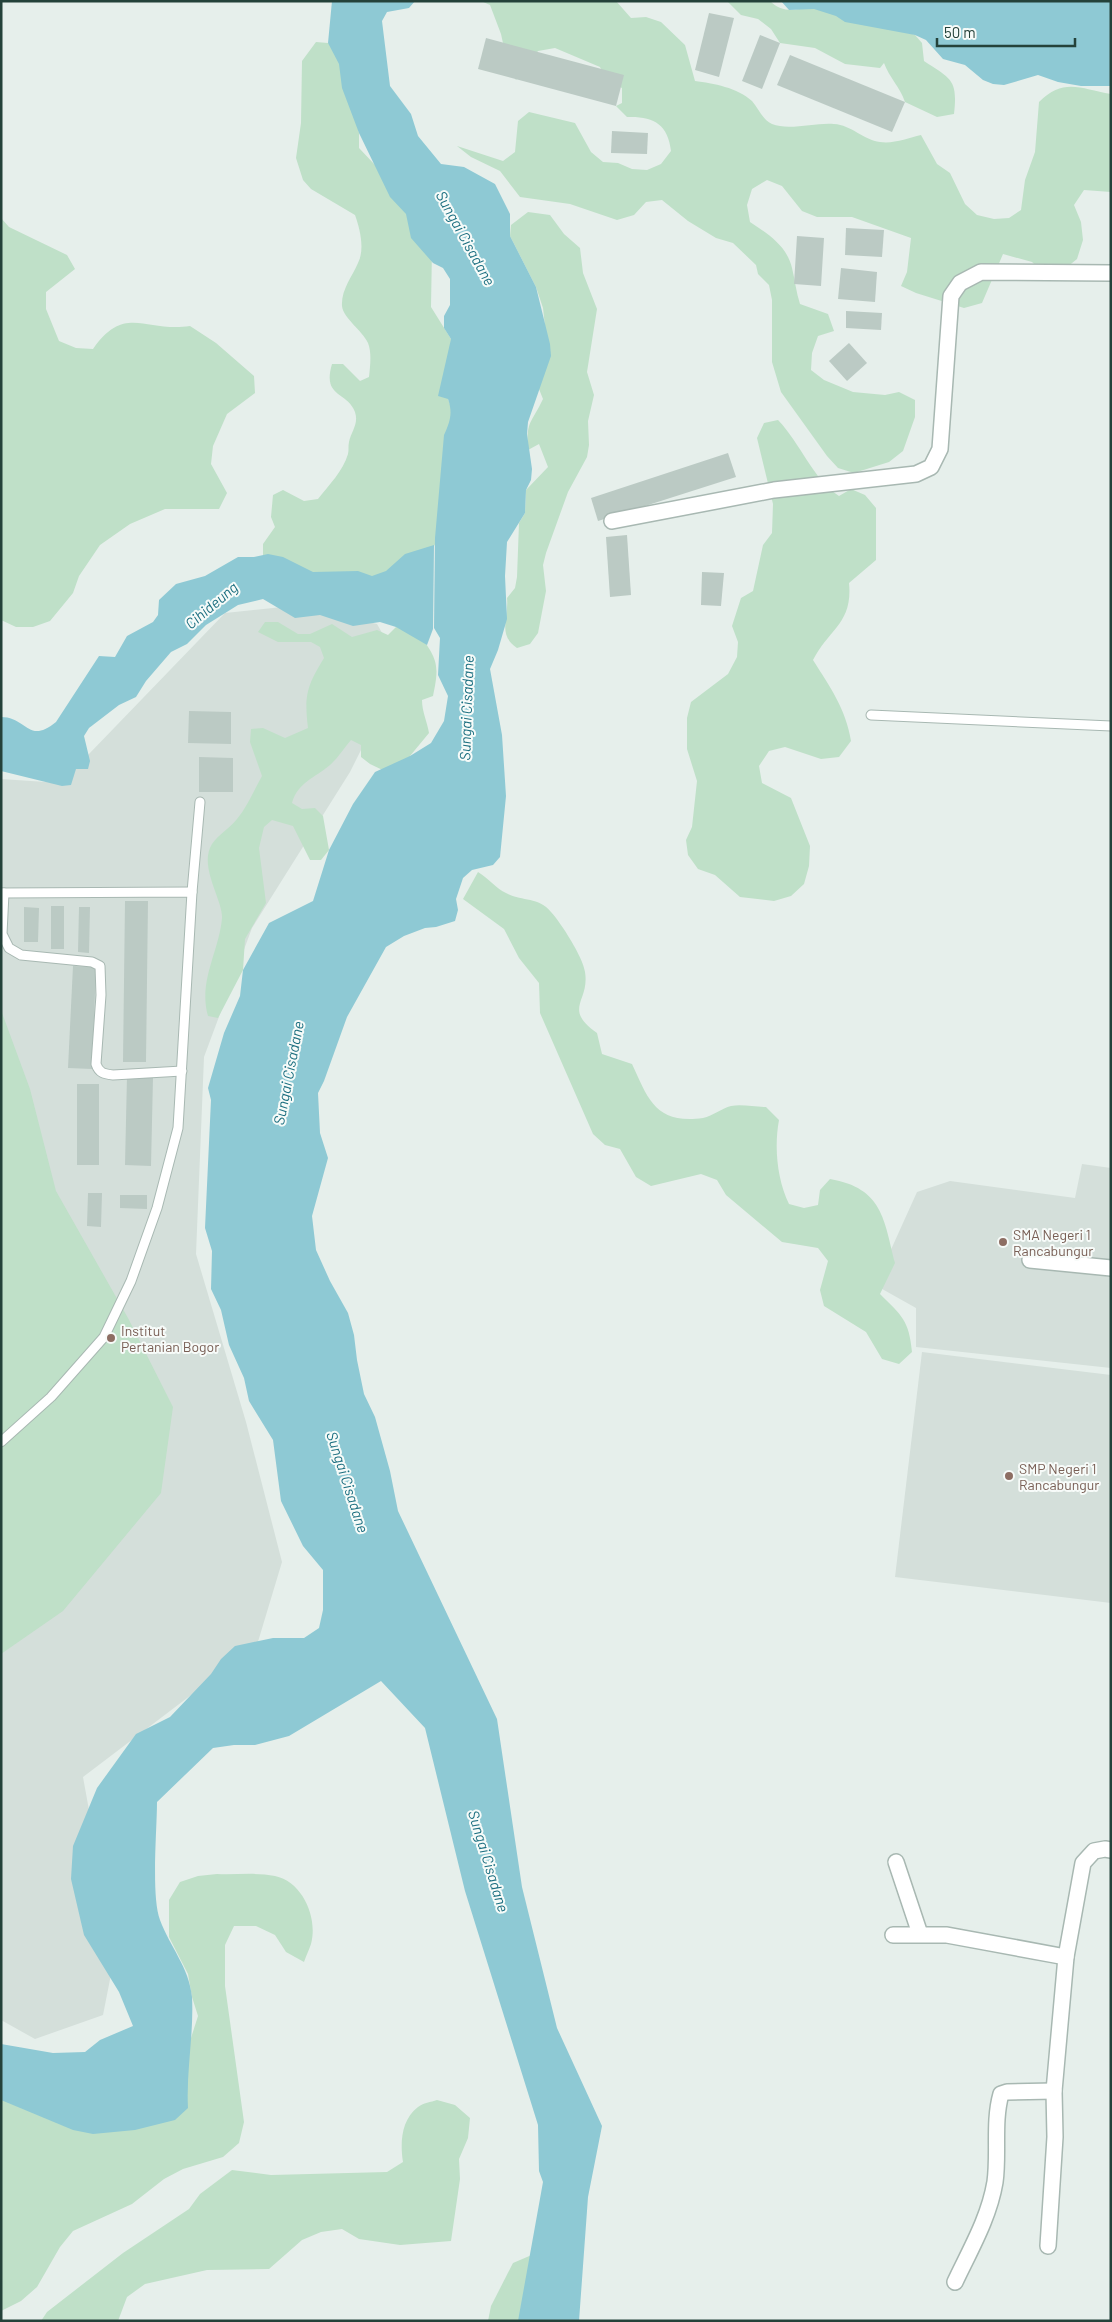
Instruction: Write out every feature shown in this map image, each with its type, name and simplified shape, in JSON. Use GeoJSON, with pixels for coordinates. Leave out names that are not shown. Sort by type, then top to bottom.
{"type":"FeatureCollection","features":[{"type":"Feature","properties":{"kind":"street"},"geometry":{"type":"LineString","coordinates":[[612,521],[774,490],[916,474],[931,467],[940,449],[951,296],[960,283],[981,272],[1111,273]]}},
{"type":"Feature","properties":{"kind":"street"},"geometry":{"type":"LineString","coordinates":[[1030,1260],[1111,1268]]}},
{"type":"Feature","properties":{"kind":"street"},"geometry":{"type":"LineString","coordinates":[[1048,2246],[1054,2156],[1054,2091],[1066,1957],[1083,1863],[1094,1851],[1111,1850]]}},
{"type":"Feature","properties":{"kind":"street"},"geometry":{"type":"LineString","coordinates":[[896,1862],[920,1934]]}},
{"type":"Feature","properties":{"kind":"street"},"geometry":{"type":"LineString","coordinates":[[893,1935],[947,1935],[1066,1957]]}},
{"type":"Feature","properties":{"kind":"street"},"geometry":{"type":"LineString","coordinates":[[955,2282],[988,2210],[998,2156],[998,2105],[1001,2094],[1007,2092],[1054,2091]]}},
{"type":"Feature","properties":{"kind":"lane"},"geometry":{"type":"LineString","coordinates":[[871,715],[1111,726]]}},
{"type":"Feature","properties":{"kind":"lane"},"geometry":{"type":"LineString","coordinates":[[1,1442],[51,1397],[104,1337],[131,1281],[157,1208],[178,1128],[192,892],[200,802]]}},
{"type":"Feature","properties":{"kind":"lane"},"geometry":{"type":"LineString","coordinates":[[182,1071],[113,1075],[102,1073],[98,1070],[96,1064],[101,994],[100,966],[92,962],[21,955],[9,948],[2,934],[3,893],[192,892]]}},
{"type":"Feature","properties":{"kind":"shaded area","name":"Institut Pertanian Bogor"},"geometry":{"type":"Polygon","coordinates":[[[301,605],[377,624],[402,668],[350,772],[252,928],[204,1057],[196,1254],[246,1422],[282,1562],[257,1645],[83,1777],[115,1954],[103,2015],[35,2039],[1,2020],[1,779],[61,783],[225,613],[301,605]]]}},
{"type":"Feature","properties":{"kind":"shaded area","name":"SMA Negeri 1 Rancabungur"},"geometry":{"type":"Polygon","coordinates":[[[1082,1164],[1111,1168],[1111,1368],[916,1347],[916,1308],[875,1285],[917,1192],[950,1181],[1075,1198],[1082,1164]]]}},
{"type":"Feature","properties":{"kind":"shaded area","name":"SMP Negeri 1 Rancabungur"},"geometry":{"type":"Polygon","coordinates":[[[922,1352],[1111,1375],[1111,1603],[895,1577],[922,1352]]]}},
{"type":"Feature","properties":{"kind":"green space"},"geometry":{"type":"Polygon","coordinates":[[[481,1],[616,1],[631,18],[646,17],[661,22],[685,45],[695,81],[733,89],[746,96],[752,101],[763,117],[772,124],[786,127],[840,125],[880,142],[896,141],[921,135],[937,164],[950,173],[965,204],[977,215],[994,219],[1009,218],[1021,210],[1025,180],[1035,152],[1039,102],[1048,94],[1065,87],[1082,88],[1111,94],[1111,192],[1084,190],[1074,205],[1081,222],[1083,240],[1077,259],[1061,272],[1044,273],[1032,262],[1003,254],[982,303],[964,308],[916,293],[901,286],[907,272],[911,238],[852,217],[817,217],[802,211],[782,186],[767,180],[752,189],[747,205],[750,222],[776,241],[786,253],[792,268],[800,304],[828,314],[834,331],[818,336],[812,353],[811,370],[824,380],[853,392],[885,395],[899,392],[915,400],[915,417],[903,451],[889,462],[854,473],[838,468],[827,456],[781,392],[772,362],[772,300],[769,285],[758,274],[756,265],[733,243],[716,238],[688,221],[662,200],[646,202],[634,215],[617,220],[570,204],[520,197],[500,171],[471,157],[457,146],[503,161],[515,152],[518,121],[529,112],[575,123],[591,152],[603,162],[618,163],[632,169],[647,170],[661,164],[671,151],[667,134],[663,128],[652,120],[627,117],[616,106],[622,103],[622,88],[607,81],[600,67],[555,48],[538,51],[516,80],[508,66],[501,34],[490,5],[481,1]]]}},
{"type":"Feature","properties":{"kind":"green space"},"geometry":{"type":"Polygon","coordinates":[[[727,1],[770,1],[783,9],[796,10],[823,1],[915,35],[922,43],[924,61],[951,81],[955,93],[954,114],[937,117],[905,102],[884,63],[880,68],[845,64],[815,48],[780,43],[771,29],[758,19],[741,15],[727,1]]]}},
{"type":"Feature","properties":{"kind":"green space"},"geometry":{"type":"Polygon","coordinates":[[[316,42],[328,43],[339,49],[359,133],[359,148],[375,165],[388,169],[432,249],[431,307],[451,339],[448,399],[452,410],[443,529],[431,552],[390,579],[319,576],[263,556],[263,544],[275,527],[271,517],[273,495],[283,490],[304,501],[318,499],[346,460],[356,416],[351,405],[333,389],[330,383],[332,364],[343,364],[360,381],[369,377],[370,356],[368,343],[343,311],[342,306],[343,294],[358,263],[361,252],[360,233],[355,215],[311,189],[303,180],[296,158],[301,123],[302,61],[316,42]]]}},
{"type":"Feature","properties":{"kind":"green space"},"geometry":{"type":"Polygon","coordinates":[[[528,212],[550,215],[564,234],[580,248],[583,273],[597,309],[587,372],[594,395],[588,421],[589,445],[587,457],[568,492],[546,553],[543,565],[546,591],[538,633],[530,644],[517,648],[507,637],[505,626],[507,598],[515,588],[517,577],[519,523],[525,513],[526,490],[548,467],[539,444],[528,450],[530,423],[543,399],[539,389],[536,366],[547,345],[543,308],[536,287],[510,236],[511,225],[528,212]]]}},
{"type":"Feature","properties":{"kind":"green space"},"geometry":{"type":"Polygon","coordinates":[[[1,218],[9,227],[67,255],[75,269],[46,292],[46,309],[59,341],[76,348],[93,349],[115,327],[126,323],[175,327],[190,326],[216,343],[254,376],[255,393],[227,414],[213,446],[211,464],[227,493],[219,509],[165,509],[130,524],[100,545],[79,576],[73,593],[50,621],[33,627],[16,627],[1,620],[1,218]]]}},
{"type":"Feature","properties":{"kind":"green space"},"geometry":{"type":"Polygon","coordinates":[[[778,420],[821,480],[830,489],[839,496],[851,489],[865,495],[876,508],[876,560],[849,583],[849,597],[844,617],[819,649],[813,660],[841,708],[849,729],[851,741],[839,757],[821,759],[785,747],[769,751],[759,766],[762,783],[791,798],[810,846],[809,866],[804,884],[791,896],[774,901],[740,897],[715,875],[698,869],[688,855],[686,840],[692,827],[697,781],[687,749],[687,718],[691,702],[728,674],[737,657],[738,642],[732,626],[741,598],[753,591],[763,545],[772,533],[773,504],[757,438],[764,423],[778,420]]]}},
{"type":"Feature","properties":{"kind":"green space"},"geometry":{"type":"Polygon","coordinates":[[[265,622],[278,622],[298,634],[310,634],[332,624],[352,637],[377,630],[388,635],[396,627],[419,633],[433,656],[436,676],[433,696],[422,700],[429,733],[410,756],[409,768],[393,775],[370,764],[361,757],[361,745],[351,740],[333,762],[298,790],[292,803],[302,809],[315,808],[323,816],[329,850],[321,860],[310,860],[293,826],[272,820],[264,827],[259,848],[266,903],[245,939],[243,970],[218,1018],[208,1016],[206,1003],[207,979],[222,918],[209,872],[208,853],[212,844],[241,814],[262,776],[250,742],[251,729],[263,728],[285,738],[308,728],[306,707],[308,691],[324,658],[320,647],[311,642],[278,642],[258,632],[265,622]]]}},
{"type":"Feature","properties":{"kind":"green space"},"geometry":{"type":"Polygon","coordinates":[[[478,872],[506,893],[541,904],[555,917],[571,941],[585,972],[586,982],[579,1011],[581,1017],[597,1033],[602,1054],[632,1064],[644,1089],[656,1107],[674,1117],[687,1119],[707,1117],[731,1106],[766,1107],[779,1120],[777,1152],[779,1174],[789,1204],[804,1208],[818,1205],[820,1190],[830,1179],[848,1183],[871,1198],[884,1220],[895,1263],[880,1294],[903,1319],[911,1341],[912,1352],[899,1364],[882,1359],[866,1332],[824,1306],[820,1290],[828,1261],[818,1248],[782,1242],[726,1195],[717,1180],[701,1174],[651,1186],[636,1177],[620,1149],[605,1145],[593,1134],[540,1013],[539,983],[519,958],[504,929],[463,899],[478,872]]]}},
{"type":"Feature","properties":{"kind":"green space"},"geometry":{"type":"Polygon","coordinates":[[[1,1010],[30,1089],[56,1191],[128,1318],[173,1407],[161,1493],[63,1611],[1,1654],[1,1010]]]}},
{"type":"Feature","properties":{"kind":"green space"},"geometry":{"type":"Polygon","coordinates":[[[261,1874],[275,1876],[293,1885],[306,1902],[310,1913],[313,1934],[304,1962],[286,1952],[275,1935],[256,1926],[234,1926],[225,1945],[225,1986],[244,2122],[239,2143],[223,2157],[183,2169],[164,2179],[132,2204],[73,2231],[60,2247],[37,2287],[21,2301],[1,2311],[1,2081],[191,2038],[198,2016],[188,1974],[169,1937],[169,1900],[180,1882],[198,1876],[261,1874]]]}},
{"type":"Feature","properties":{"kind":"green space"},"geometry":{"type":"Polygon","coordinates":[[[437,2100],[455,2105],[470,2118],[468,2138],[459,2159],[460,2179],[451,2241],[400,2245],[359,2239],[342,2229],[321,2232],[302,2240],[269,2269],[207,2270],[145,2284],[127,2297],[118,2321],[41,2321],[47,2312],[123,2253],[189,2209],[200,2194],[232,2170],[271,2175],[387,2172],[403,2162],[403,2132],[412,2112],[420,2106],[437,2100]]]}},
{"type":"Feature","properties":{"kind":"green space"},"geometry":{"type":"Polygon","coordinates":[[[534,2254],[520,2321],[488,2321],[491,2306],[513,2263],[534,2254]]]}},
{"type":"Feature","properties":{"kind":"water","name":"Sungai Cisadane"},"geometry":{"type":"Polygon","coordinates":[[[332,1],[415,1],[409,8],[387,12],[382,21],[390,86],[411,114],[418,136],[441,164],[464,167],[495,184],[510,214],[510,236],[536,287],[550,344],[551,356],[528,422],[527,434],[532,469],[531,480],[526,490],[525,513],[507,542],[505,576],[507,619],[490,669],[502,735],[506,796],[500,857],[493,865],[472,870],[463,878],[456,899],[458,910],[455,921],[436,927],[425,928],[404,936],[386,947],[347,1017],[318,1093],[320,1133],[328,1158],[312,1216],[316,1250],[330,1281],[348,1313],[354,1335],[364,1394],[375,1417],[390,1471],[398,1511],[497,1719],[522,1887],[557,2028],[602,2126],[588,2197],[579,2321],[518,2321],[543,2182],[539,2171],[538,2125],[465,1891],[425,1728],[381,1681],[289,1736],[255,1745],[213,1748],[157,1802],[155,1880],[157,1909],[164,1930],[187,1976],[192,1997],[188,2108],[175,2120],[135,2130],[93,2134],[73,2130],[1,2100],[1,2044],[53,2053],[85,2052],[100,2040],[133,2026],[119,1992],[84,1935],[71,1879],[73,1846],[97,1788],[136,1734],[170,1717],[211,1674],[221,1659],[235,1646],[273,1638],[304,1638],[319,1628],[323,1610],[323,1570],[303,1546],[281,1501],[273,1440],[249,1401],[244,1378],[229,1345],[221,1310],[211,1289],[212,1251],[205,1228],[211,1100],[208,1088],[224,1033],[240,996],[243,970],[269,923],[313,901],[329,850],[353,804],[375,772],[410,756],[431,743],[444,721],[448,696],[438,675],[440,638],[434,628],[435,538],[444,435],[451,413],[448,399],[438,396],[451,339],[444,328],[444,316],[450,305],[450,279],[443,268],[433,263],[411,238],[406,214],[390,197],[359,133],[342,88],[339,64],[328,43],[332,1]]]}},
{"type":"Feature","properties":{"kind":"water"},"geometry":{"type":"Polygon","coordinates":[[[781,1],[1111,1],[1111,86],[1081,86],[1058,82],[1038,75],[1004,85],[993,84],[983,80],[965,65],[943,59],[926,40],[915,35],[845,22],[836,16],[814,9],[789,10],[781,1]]]}},
{"type":"Feature","properties":{"kind":"water","name":"Cihideung"},"geometry":{"type":"Polygon","coordinates":[[[434,545],[433,629],[427,645],[396,627],[380,622],[353,626],[320,615],[295,618],[263,599],[238,605],[206,625],[187,644],[171,652],[146,681],[136,697],[119,705],[89,728],[84,736],[90,761],[88,769],[76,769],[71,785],[62,786],[1,771],[1,717],[17,721],[33,731],[47,728],[56,722],[99,656],[115,657],[127,636],[153,622],[158,615],[159,600],[176,584],[205,576],[238,557],[254,557],[268,554],[283,557],[313,572],[358,571],[372,576],[386,571],[405,554],[434,545]]]}},
{"type":"Feature","properties":{"kind":"building"},"geometry":{"type":"Polygon","coordinates":[[[709,13],[734,18],[719,77],[695,70],[709,13]]]}},
{"type":"Feature","properties":{"kind":"building"},"geometry":{"type":"Polygon","coordinates":[[[760,35],[780,43],[762,89],[742,81],[760,35]]]}},
{"type":"Feature","properties":{"kind":"building"},"geometry":{"type":"Polygon","coordinates":[[[486,38],[624,75],[616,106],[478,69],[486,38]]]}},
{"type":"Feature","properties":{"kind":"building"},"geometry":{"type":"Polygon","coordinates":[[[790,55],[905,102],[892,132],[777,85],[790,55]]]}},
{"type":"Feature","properties":{"kind":"building"},"geometry":{"type":"Polygon","coordinates":[[[612,131],[648,133],[647,154],[611,153],[612,131]]]}},
{"type":"Feature","properties":{"kind":"building"},"geometry":{"type":"Polygon","coordinates":[[[846,228],[884,230],[882,257],[845,255],[846,228]]]}},
{"type":"Feature","properties":{"kind":"building"},"geometry":{"type":"Polygon","coordinates":[[[797,236],[824,238],[821,286],[794,284],[797,236]]]}},
{"type":"Feature","properties":{"kind":"building"},"geometry":{"type":"Polygon","coordinates":[[[841,268],[877,272],[875,302],[838,299],[841,268]]]}},
{"type":"Feature","properties":{"kind":"building"},"geometry":{"type":"Polygon","coordinates":[[[846,311],[882,313],[881,330],[846,328],[846,311]]]}},
{"type":"Feature","properties":{"kind":"building"},"geometry":{"type":"Polygon","coordinates":[[[849,343],[867,363],[847,381],[829,361],[849,343]]]}},
{"type":"Feature","properties":{"kind":"building"},"geometry":{"type":"Polygon","coordinates":[[[728,453],[736,477],[598,521],[591,498],[728,453]]]}},
{"type":"Feature","properties":{"kind":"building"},"geometry":{"type":"Polygon","coordinates":[[[627,535],[631,595],[610,597],[606,537],[627,535]]]}},
{"type":"Feature","properties":{"kind":"building"},"geometry":{"type":"Polygon","coordinates":[[[702,572],[724,573],[721,606],[701,605],[702,572]]]}},
{"type":"Feature","properties":{"kind":"building"},"geometry":{"type":"Polygon","coordinates":[[[189,711],[231,712],[231,744],[188,743],[189,711]]]}},
{"type":"Feature","properties":{"kind":"building"},"geometry":{"type":"Polygon","coordinates":[[[199,757],[233,758],[233,792],[199,792],[199,757]]]}},
{"type":"Feature","properties":{"kind":"building"},"geometry":{"type":"Polygon","coordinates":[[[125,901],[148,901],[146,1062],[123,1062],[125,901]]]}},
{"type":"Feature","properties":{"kind":"building"},"geometry":{"type":"Polygon","coordinates":[[[51,906],[64,906],[64,949],[51,949],[51,906]]]}},
{"type":"Feature","properties":{"kind":"building"},"geometry":{"type":"Polygon","coordinates":[[[24,907],[39,908],[38,942],[24,942],[24,907]]]}},
{"type":"Feature","properties":{"kind":"building"},"geometry":{"type":"Polygon","coordinates":[[[79,907],[90,907],[89,953],[78,952],[79,907]]]}},
{"type":"Feature","properties":{"kind":"building"},"geometry":{"type":"Polygon","coordinates":[[[73,966],[96,967],[92,1069],[68,1068],[73,966]]]}},
{"type":"Feature","properties":{"kind":"building"},"geometry":{"type":"Polygon","coordinates":[[[127,1076],[153,1077],[151,1166],[125,1165],[127,1076]]]}},
{"type":"Feature","properties":{"kind":"building"},"geometry":{"type":"Polygon","coordinates":[[[77,1084],[99,1084],[99,1165],[77,1165],[77,1084]]]}},
{"type":"Feature","properties":{"kind":"building"},"geometry":{"type":"Polygon","coordinates":[[[88,1193],[102,1193],[101,1227],[87,1226],[88,1193]]]}},
{"type":"Feature","properties":{"kind":"building"},"geometry":{"type":"Polygon","coordinates":[[[120,1195],[147,1195],[147,1209],[120,1208],[120,1195]]]}},
{"type":"Feature","properties":{"kind":"place","name":"SMA Negeri 1 Rancabungur"},"geometry":{"type":"Point","coordinates":[1003,1242]}},
{"type":"Feature","properties":{"kind":"place","name":"Institut Pertanian Bogor"},"geometry":{"type":"Point","coordinates":[111,1338]}},
{"type":"Feature","properties":{"kind":"place","name":"SMP Negeri 1 Rancabungur"},"geometry":{"type":"Point","coordinates":[1009,1476]}}]}
